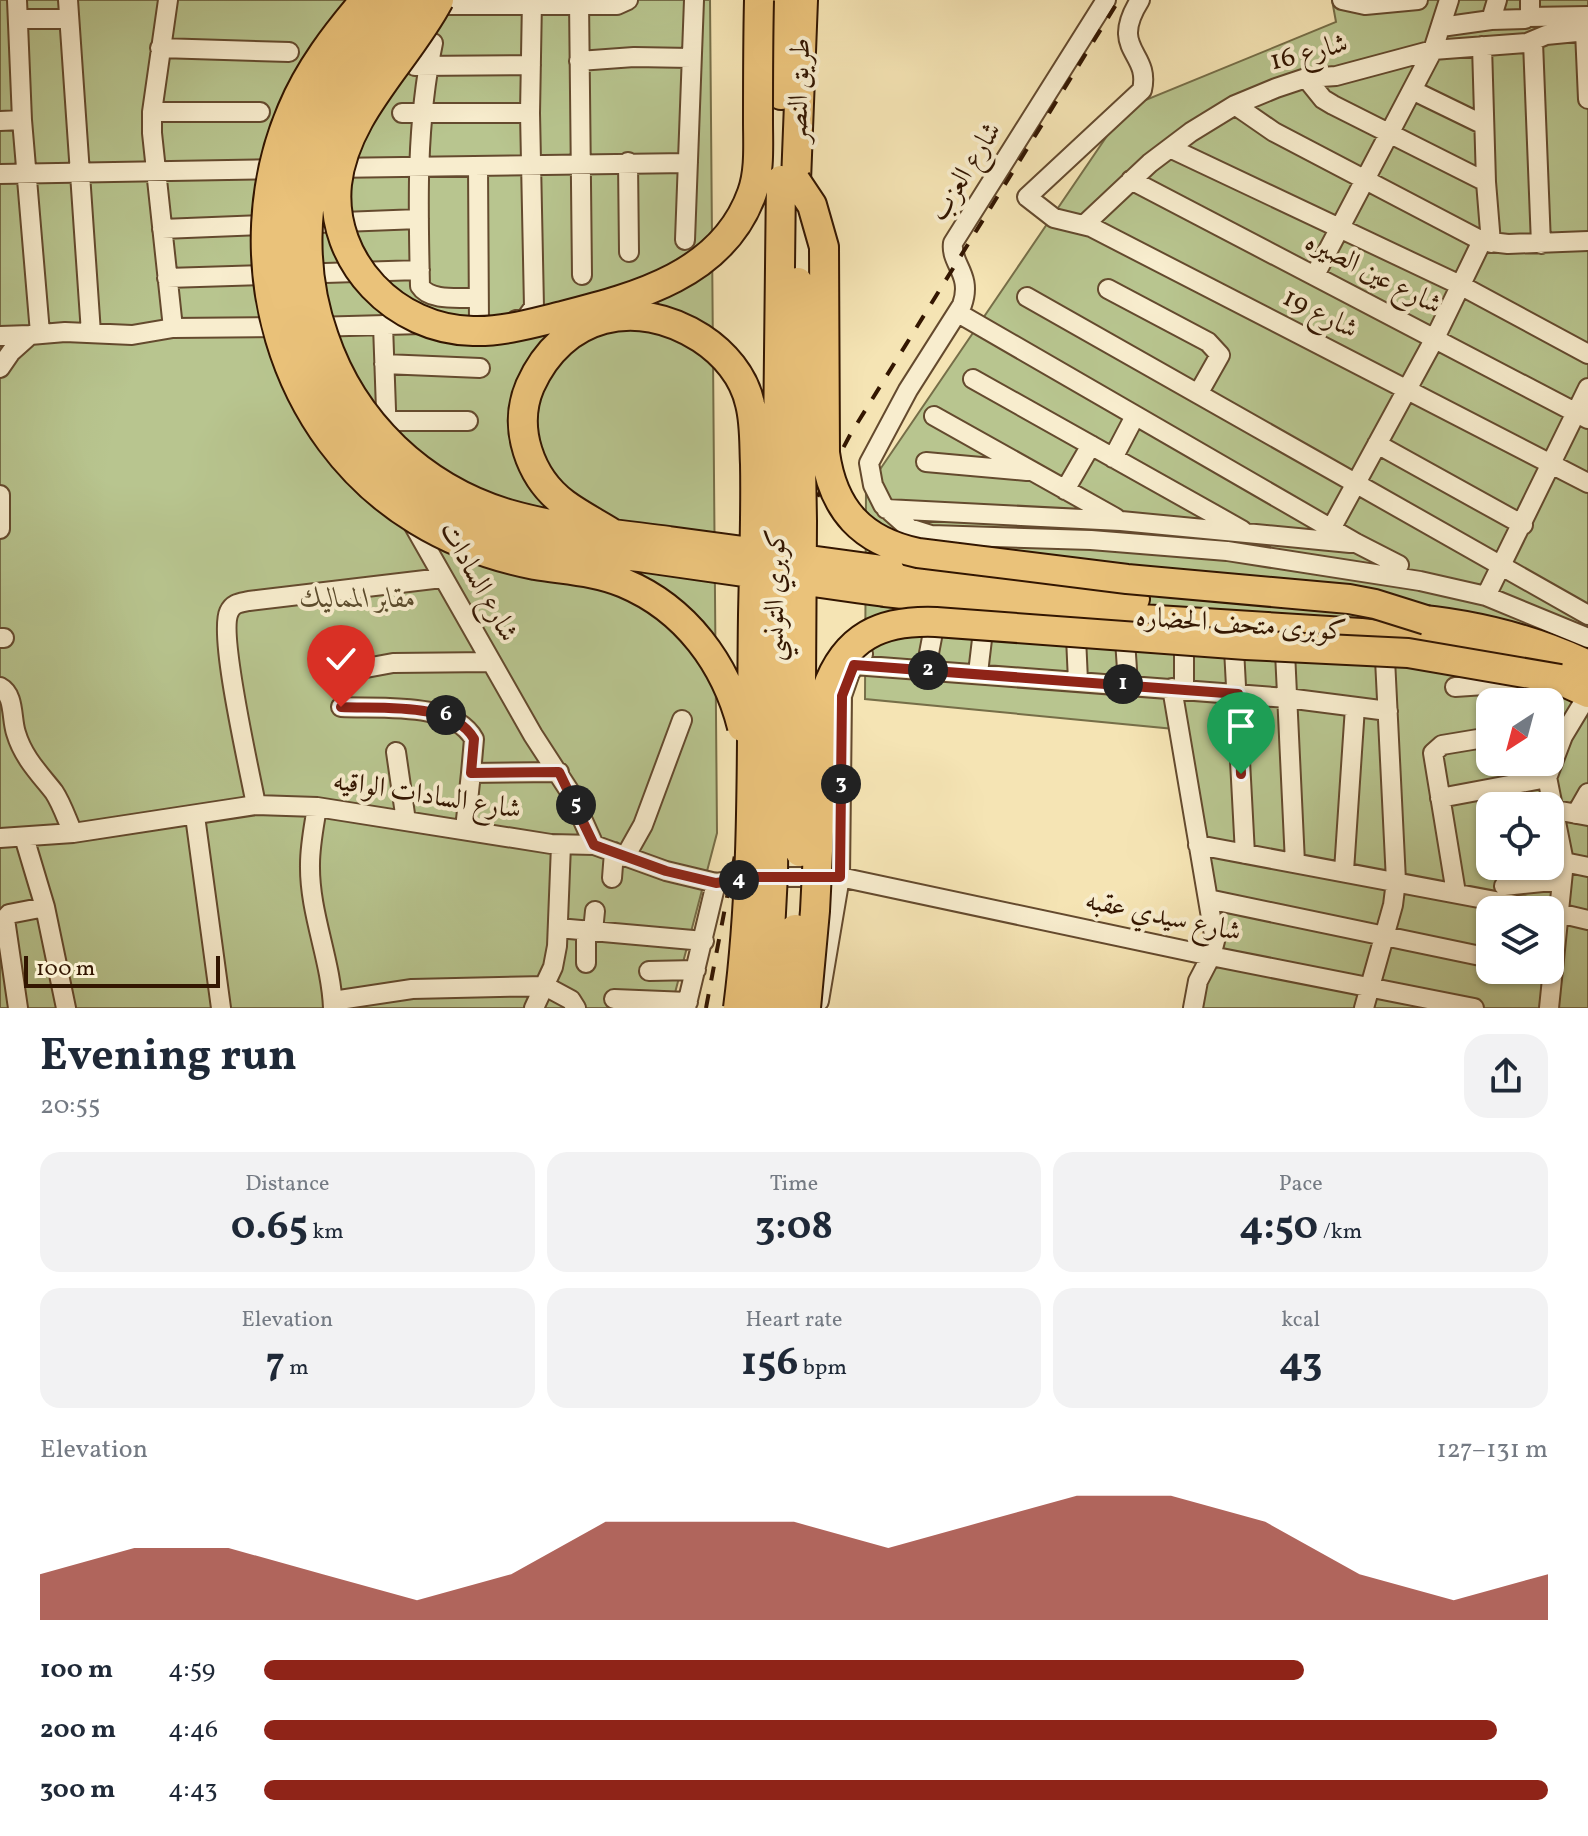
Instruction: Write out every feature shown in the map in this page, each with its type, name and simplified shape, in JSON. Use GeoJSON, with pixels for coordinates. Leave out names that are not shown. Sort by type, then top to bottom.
{"type":"FeatureCollection","features":[{"type":"Feature","properties":{"kind":"highway"},"geometry":{"type":"LineString","coordinates":[[365,0],[328,46],[301,90],[282,137],[269,190],[265,237],[271,309],[284,354],[301,393],[324,433],[348,462],[375,489],[415,519],[459,542],[504,558],[598,575],[623,583],[654,600],[685,624],[716,662],[734,698],[750,773]]}},
{"type":"Feature","properties":{"kind":"highway"},"geometry":{"type":"LineString","coordinates":[[391,0],[335,76],[305,134],[290,188],[287,238],[296,319],[314,369],[343,420],[360,442],[402,482],[451,513],[508,536],[572,548],[888,582]]}},
{"type":"Feature","properties":{"kind":"highway"},"geometry":{"type":"LineString","coordinates":[[415,0],[344,99],[327,136],[315,174],[308,220],[308,265],[315,308],[328,349],[347,389],[372,425],[399,453],[430,477],[471,500],[511,515],[888,582]]}},
{"type":"Feature","properties":{"kind":"highway"},"geometry":{"type":"LineString","coordinates":[[439,0],[416,40],[356,126],[339,172],[338,216],[353,260],[384,298],[424,322],[473,331],[540,322],[649,291],[700,263],[725,238],[753,193],[757,174],[759,0]]}},
{"type":"Feature","properties":{"kind":"highway","name":"طريق النصر"},"geometry":{"type":"LineString","coordinates":[[781,0],[789,181]]}},
{"type":"Feature","properties":{"kind":"highway","name":"طريق النصر"},"geometry":{"type":"LineString","coordinates":[[789,181],[803,0]]}},
{"type":"Feature","properties":{"kind":"highway"},"geometry":{"type":"LineString","coordinates":[[789,181],[812,205],[824,247],[825,453],[835,495],[860,528],[897,548],[918,553],[1127,579],[1349,599],[1426,620]]}},
{"type":"Feature","properties":{"kind":"highway","name":"كوبري التونسي"},"geometry":{"type":"LineString","coordinates":[[762,1008],[768,970],[773,874],[789,181]]}},
{"type":"Feature","properties":{"kind":"highway","name":"كوبري التونسي"},"geometry":{"type":"LineString","coordinates":[[786,1008],[800,868],[802,521],[789,181]]}},
{"type":"Feature","properties":{"kind":"highway"},"geometry":{"type":"LineString","coordinates":[[612,533],[563,503],[540,478],[524,440],[523,414],[527,392],[545,360],[571,334],[592,322],[616,316],[641,315],[665,320],[688,330],[721,354],[739,377],[754,424],[756,494],[747,930],[738,1008]]}},
{"type":"Feature","properties":{"kind":"highway","name":"كوبرى متحف الحضاره"},"geometry":{"type":"LineString","coordinates":[[888,582],[1426,620],[1495,630],[1588,665]]}},
{"type":"Feature","properties":{"kind":"highway","name":"كوبرى متحف الحضاره"},"geometry":{"type":"LineString","coordinates":[[888,582],[1125,618],[1402,637],[1482,649],[1560,679],[1586,701]]}},
{"type":"Feature","properties":{"kind":"highway"},"geometry":{"type":"LineString","coordinates":[[806,1008],[815,911],[826,691],[833,671],[844,654],[876,630],[895,623],[936,622],[1246,645],[1408,653],[1560,679]]}},
{"type":"Feature","properties":{"kind":"street"},"geometry":{"type":"LineString","coordinates":[[168,0],[152,112],[173,328]]}},
{"type":"Feature","properties":{"kind":"street"},"geometry":{"type":"LineString","coordinates":[[374,0],[426,5],[617,5],[628,0],[648,0]]}},
{"type":"Feature","properties":{"kind":"street"},"geometry":{"type":"LineString","coordinates":[[685,240],[694,0]]}},
{"type":"Feature","properties":{"kind":"street","name":"شارع العزب"},"geometry":{"type":"LineString","coordinates":[[886,509],[873,485],[869,463],[908,390],[962,305],[965,278],[952,251],[953,243],[1106,0]]}},
{"type":"Feature","properties":{"kind":"street","name":"شارع 19"},"geometry":{"type":"LineString","coordinates":[[1140,0],[1126,30],[1142,72],[1142,90],[1027,197],[1054,218],[1084,225],[1588,483]]}},
{"type":"Feature","properties":{"kind":"street"},"geometry":{"type":"LineString","coordinates":[[1315,275],[1433,50],[1449,1],[1365,5],[1342,0]]}},
{"type":"Feature","properties":{"kind":"street"},"geometry":{"type":"LineString","coordinates":[[1491,20],[1497,0]]}},
{"type":"Feature","properties":{"kind":"street"},"geometry":{"type":"LineString","coordinates":[[0,336],[132,335],[173,328],[479,324],[522,320],[532,312],[532,3]]}},
{"type":"Feature","properties":{"kind":"street"},"geometry":{"type":"LineString","coordinates":[[578,3],[582,275]]}},
{"type":"Feature","properties":{"kind":"street"},"geometry":{"type":"LineString","coordinates":[[1441,27],[1491,20],[1529,8],[1584,19],[1588,99]]}},
{"type":"Feature","properties":{"kind":"street"},"geometry":{"type":"LineString","coordinates":[[35,334],[18,10],[68,9],[91,333]]}},
{"type":"Feature","properties":{"kind":"street","name":"شارع 16"},"geometry":{"type":"LineString","coordinates":[[1084,225],[1170,148],[1235,105],[1306,78],[1336,76],[1433,50],[1533,42],[1584,19]]}},
{"type":"Feature","properties":{"kind":"street"},"geometry":{"type":"LineString","coordinates":[[1533,42],[1541,244]]}},
{"type":"Feature","properties":{"kind":"street"},"geometry":{"type":"LineString","coordinates":[[433,43],[422,66],[418,167],[420,286],[427,294],[478,298]]}},
{"type":"Feature","properties":{"kind":"street"},"geometry":{"type":"LineString","coordinates":[[1331,529],[1435,338],[1460,285],[1487,242],[1482,46]]}},
{"type":"Feature","properties":{"kind":"street"},"geometry":{"type":"LineString","coordinates":[[160,48],[289,52]]}},
{"type":"Feature","properties":{"kind":"street"},"geometry":{"type":"LineString","coordinates":[[579,61],[634,57],[691,58]]}},
{"type":"Feature","properties":{"kind":"street"},"geometry":{"type":"LineString","coordinates":[[422,66],[531,65]]}},
{"type":"Feature","properties":{"kind":"street"},"geometry":{"type":"LineString","coordinates":[[0,69],[21,69]]}},
{"type":"Feature","properties":{"kind":"street"},"geometry":{"type":"LineString","coordinates":[[1306,78],[1323,99],[1486,182]]}},
{"type":"Feature","properties":{"kind":"street"},"geometry":{"type":"LineString","coordinates":[[1412,90],[1484,125]]}},
{"type":"Feature","properties":{"kind":"street"},"geometry":{"type":"LineString","coordinates":[[1235,105],[1274,132],[1487,242],[1541,244],[1588,241]]}},
{"type":"Feature","properties":{"kind":"street"},"geometry":{"type":"LineString","coordinates":[[152,112],[260,112]]}},
{"type":"Feature","properties":{"kind":"street"},"geometry":{"type":"LineString","coordinates":[[402,113],[530,113]]}},
{"type":"Feature","properties":{"kind":"street"},"geometry":{"type":"LineString","coordinates":[[0,121],[22,120]]}},
{"type":"Feature","properties":{"kind":"street"},"geometry":{"type":"LineString","coordinates":[[1170,148],[1460,285],[1588,354]]}},
{"type":"Feature","properties":{"kind":"street"},"geometry":{"type":"LineString","coordinates":[[628,162],[629,252]]}},
{"type":"Feature","properties":{"kind":"street"},"geometry":{"type":"LineString","coordinates":[[0,174],[688,163]]}},
{"type":"Feature","properties":{"kind":"street"},"geometry":{"type":"LineString","coordinates":[[478,166],[479,324]]}},
{"type":"Feature","properties":{"kind":"street","name":"شارع عين الصيره"},"geometry":{"type":"LineString","coordinates":[[1131,180],[1582,416]]}},
{"type":"Feature","properties":{"kind":"street"},"geometry":{"type":"LineString","coordinates":[[162,229],[419,219]]}},
{"type":"Feature","properties":{"kind":"street"},"geometry":{"type":"LineString","coordinates":[[167,278],[420,270]]}},
{"type":"Feature","properties":{"kind":"street"},"geometry":{"type":"LineString","coordinates":[[1108,289],[1217,349],[1220,355],[1218,362],[1198,394]]}},
{"type":"Feature","properties":{"kind":"street"},"geometry":{"type":"LineString","coordinates":[[1027,297],[1588,615]]}},
{"type":"Feature","properties":{"kind":"street"},"geometry":{"type":"LineString","coordinates":[[958,313],[1331,529],[1399,565]]}},
{"type":"Feature","properties":{"kind":"street","name":"شارع السادات"},"geometry":{"type":"LineString","coordinates":[[383,325],[385,421],[403,506],[533,735],[559,772],[594,845]]}},
{"type":"Feature","properties":{"kind":"street"},"geometry":{"type":"LineString","coordinates":[[0,368],[11,352],[35,334]]}},
{"type":"Feature","properties":{"kind":"street"},"geometry":{"type":"LineString","coordinates":[[384,364],[480,368]]}},
{"type":"Feature","properties":{"kind":"street"},"geometry":{"type":"LineString","coordinates":[[973,379],[1251,536]]}},
{"type":"Feature","properties":{"kind":"street"},"geometry":{"type":"LineString","coordinates":[[1486,596],[1552,463],[1582,416],[1588,388]]}},
{"type":"Feature","properties":{"kind":"street"},"geometry":{"type":"LineString","coordinates":[[934,416],[1121,521]]}},
{"type":"Feature","properties":{"kind":"street"},"geometry":{"type":"LineString","coordinates":[[1113,458],[1135,416]]}},
{"type":"Feature","properties":{"kind":"street"},"geometry":{"type":"LineString","coordinates":[[385,421],[468,421]]}},
{"type":"Feature","properties":{"kind":"street"},"geometry":{"type":"LineString","coordinates":[[1377,444],[1523,525]]}},
{"type":"Feature","properties":{"kind":"street"},"geometry":{"type":"LineString","coordinates":[[1065,490],[1091,445]]}},
{"type":"Feature","properties":{"kind":"street"},"geometry":{"type":"LineString","coordinates":[[926,462],[1034,471]]}},
{"type":"Feature","properties":{"kind":"street"},"geometry":{"type":"LineString","coordinates":[[0,495],[0,529]]}},
{"type":"Feature","properties":{"kind":"street"},"geometry":{"type":"LineString","coordinates":[[886,509],[1121,521],[1251,536],[1356,543]]}},
{"type":"Feature","properties":{"kind":"street"},"geometry":{"type":"LineString","coordinates":[[886,509],[909,528],[931,535],[1091,540],[1227,551],[1420,581],[1486,596],[1588,638]]}},
{"type":"Feature","properties":{"kind":"street"},"geometry":{"type":"LineString","coordinates":[[256,805],[226,640],[229,610],[235,604],[249,601],[442,578]]}},
{"type":"Feature","properties":{"kind":"street"},"geometry":{"type":"LineString","coordinates":[[926,669],[934,627]]}},
{"type":"Feature","properties":{"kind":"street"},"geometry":{"type":"LineString","coordinates":[[818,1008],[840,877],[842,696],[854,665],[883,638],[908,629],[934,627],[1385,659],[1464,669],[1529,682],[1586,701],[1564,734]]}},
{"type":"Feature","properties":{"kind":"street"},"geometry":{"type":"LineString","coordinates":[[978,673],[983,631]]}},
{"type":"Feature","properties":{"kind":"street"},"geometry":{"type":"LineString","coordinates":[[1076,637],[1078,681]]}},
{"type":"Feature","properties":{"kind":"street"},"geometry":{"type":"LineString","coordinates":[[1125,640],[1128,684]]}},
{"type":"Feature","properties":{"kind":"street"},"geometry":{"type":"LineString","coordinates":[[1184,645],[1178,688],[1198,845],[1215,941],[1198,981],[1193,1008]]}},
{"type":"Feature","properties":{"kind":"street"},"geometry":{"type":"LineString","coordinates":[[1234,649],[1245,854]]}},
{"type":"Feature","properties":{"kind":"street"},"geometry":{"type":"LineString","coordinates":[[1285,652],[1295,863]]}},
{"type":"Feature","properties":{"kind":"street"},"geometry":{"type":"LineString","coordinates":[[1364,1008],[1396,881],[1385,659]]}},
{"type":"Feature","properties":{"kind":"street"},"geometry":{"type":"LineString","coordinates":[[366,668],[393,663],[491,662]]}},
{"type":"Feature","properties":{"kind":"street"},"geometry":{"type":"LineString","coordinates":[[854,665],[1178,688],[1388,711]]}},
{"type":"Feature","properties":{"kind":"street"},"geometry":{"type":"LineString","coordinates":[[1455,687],[1529,682]]}},
{"type":"Feature","properties":{"kind":"street"},"geometry":{"type":"LineString","coordinates":[[1529,682],[1530,688]]}},
{"type":"Feature","properties":{"kind":"street"},"geometry":{"type":"LineString","coordinates":[[0,687],[7,691],[10,698],[8,734],[58,799],[73,833]]}},
{"type":"Feature","properties":{"kind":"street"},"geometry":{"type":"LineString","coordinates":[[341,707],[422,711],[448,716],[460,723],[474,739],[465,829]]}},
{"type":"Feature","properties":{"kind":"street"},"geometry":{"type":"LineString","coordinates":[[1344,871],[1355,707]]}},
{"type":"Feature","properties":{"kind":"street"},"geometry":{"type":"LineString","coordinates":[[612,878],[620,854],[643,825],[682,720]]}},
{"type":"Feature","properties":{"kind":"street"},"geometry":{"type":"LineString","coordinates":[[1456,893],[1433,758],[1435,749],[1442,745],[1476,739]]}},
{"type":"Feature","properties":{"kind":"street"},"geometry":{"type":"LineString","coordinates":[[396,752],[406,821]]}},
{"type":"Feature","properties":{"kind":"street"},"geometry":{"type":"LineString","coordinates":[[471,773],[559,772]]}},
{"type":"Feature","properties":{"kind":"street"},"geometry":{"type":"LineString","coordinates":[[1440,798],[1523,776]]}},
{"type":"Feature","properties":{"kind":"street"},"geometry":{"type":"LineString","coordinates":[[1582,815],[1588,793]]}},
{"type":"Feature","properties":{"kind":"street","name":"شارع السادات الواقيه"},"geometry":{"type":"LineString","coordinates":[[0,838],[73,833],[256,805],[317,807],[561,845],[594,845],[666,871],[716,883],[758,877],[840,877]]}},
{"type":"Feature","properties":{"kind":"street"},"geometry":{"type":"LineString","coordinates":[[317,807],[310,865],[333,1005],[412,989],[545,986],[571,1000],[576,1008]]}},
{"type":"Feature","properties":{"kind":"street"},"geometry":{"type":"LineString","coordinates":[[195,816],[221,1008]]}},
{"type":"Feature","properties":{"kind":"street"},"geometry":{"type":"LineString","coordinates":[[24,837],[45,907],[66,1008]]}},
{"type":"Feature","properties":{"kind":"street"},"geometry":{"type":"LineString","coordinates":[[534,1008],[553,967],[558,928],[561,845]]}},
{"type":"Feature","properties":{"kind":"street"},"geometry":{"type":"LineString","coordinates":[[1198,845],[1476,897]]}},
{"type":"Feature","properties":{"kind":"street"},"geometry":{"type":"LineString","coordinates":[[1564,871],[1588,867]]}},
{"type":"Feature","properties":{"kind":"street","name":"شارع سيدي عقبه"},"geometry":{"type":"LineString","coordinates":[[840,877],[1474,1008]]}},
{"type":"Feature","properties":{"kind":"street"},"geometry":{"type":"LineString","coordinates":[[1504,886],[1528,880]]}},
{"type":"Feature","properties":{"kind":"street"},"geometry":{"type":"LineString","coordinates":[[614,999],[687,1005],[716,883]]}},
{"type":"Feature","properties":{"kind":"street"},"geometry":{"type":"LineString","coordinates":[[1208,899],[1476,955]]}},
{"type":"Feature","properties":{"kind":"street"},"geometry":{"type":"LineString","coordinates":[[18,1008],[6,916],[45,907]]}},
{"type":"Feature","properties":{"kind":"street"},"geometry":{"type":"LineString","coordinates":[[586,963],[595,911]]}},
{"type":"Feature","properties":{"kind":"street"},"geometry":{"type":"LineString","coordinates":[[1564,914],[1588,920]]}},
{"type":"Feature","properties":{"kind":"street"},"geometry":{"type":"LineString","coordinates":[[558,928],[704,941]]}},
{"type":"Feature","properties":{"kind":"street"},"geometry":{"type":"LineString","coordinates":[[649,971],[696,970]]}},
{"type":"Feature","properties":{"kind":"street"},"geometry":{"type":"LineString","coordinates":[[1549,1008],[1550,984]]}},
{"type":"Feature","properties":{"kind":"green space","name":"مقابر المماليك"},"geometry":{"type":"Polygon","coordinates":[[[0,0],[710,0],[717,833],[671,1008],[0,1008],[0,0]]]}},
{"type":"Feature","properties":{"kind":"green space"},"geometry":{"type":"Polygon","coordinates":[[[1332,0],[1588,0],[1588,1008],[1192,1008],[1210,922],[1174,729],[865,699],[866,490],[1126,108],[1336,22],[1332,0]]]}},
{"type":"Feature","properties":{"kind":"railway"},"geometry":{"type":"LineString","coordinates":[[706,1008],[740,829],[748,628],[850,435],[1119,0]]}},
{"type":"Feature","properties":{"kind":"route"},"geometry":{"type":"LineString","coordinates":[[341,707],[422,711],[448,716],[460,723],[474,739],[471,773],[559,772],[594,845],[666,871],[716,883],[758,877],[840,877],[842,696],[854,665],[1238,694],[1241,774]]}}]}
